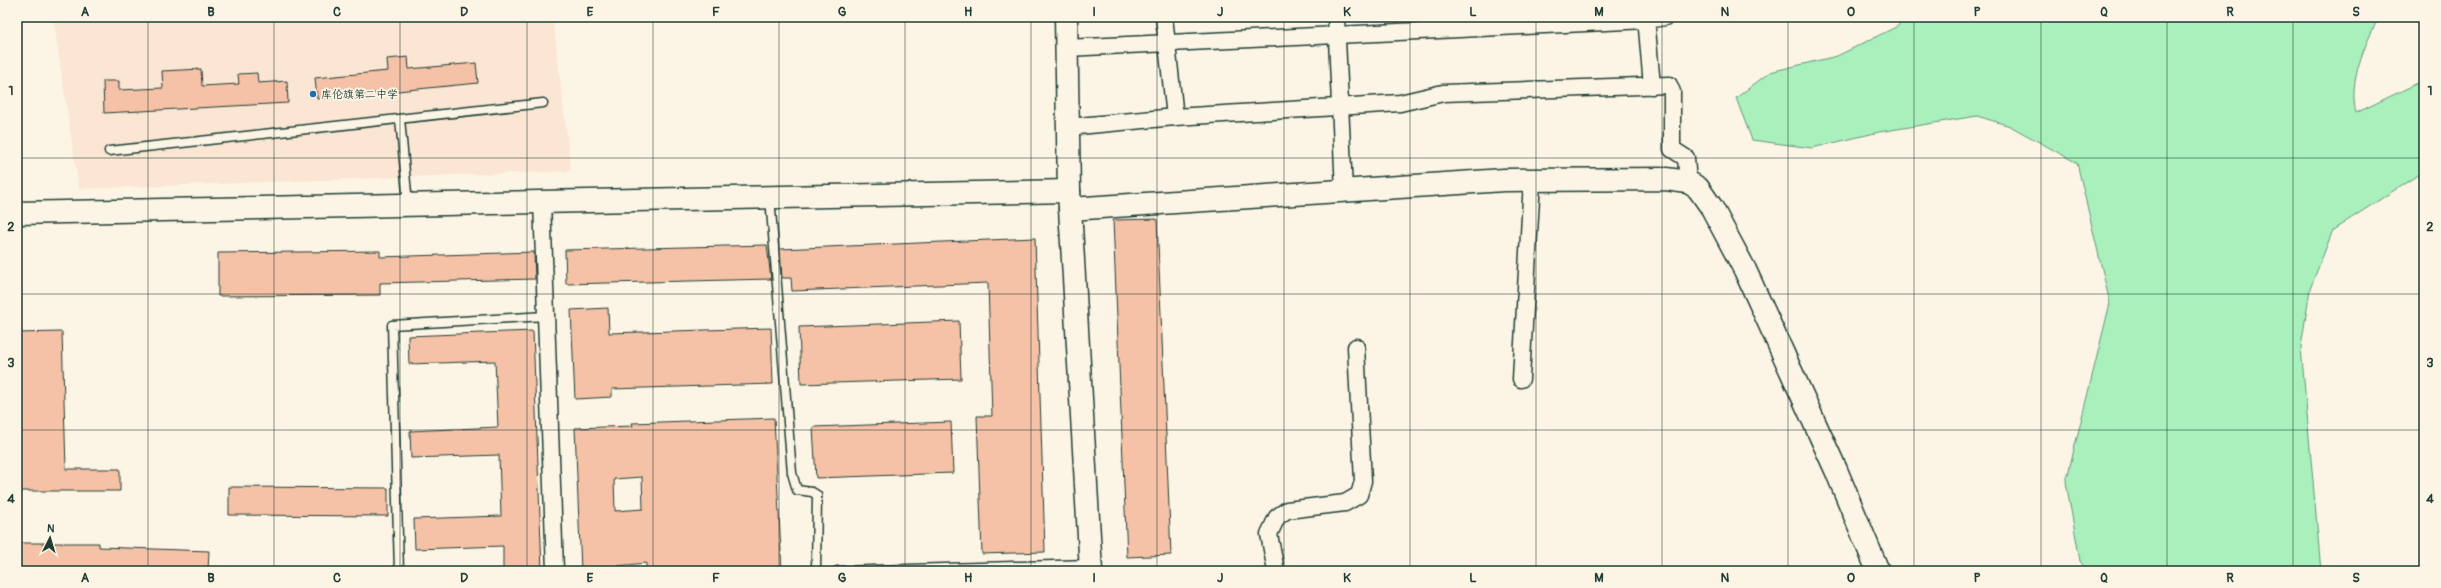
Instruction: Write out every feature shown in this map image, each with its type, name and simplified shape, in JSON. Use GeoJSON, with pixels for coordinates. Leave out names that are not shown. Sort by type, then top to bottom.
{"type":"FeatureCollection","features":[{"type":"Feature","properties":{"kind":"street"},"geometry":{"type":"LineString","coordinates":[[1066,17],[1070,200],[1091,568]]}},
{"type":"Feature","properties":{"kind":"street"},"geometry":{"type":"LineString","coordinates":[[1164,17],[1175,117]]}},
{"type":"Feature","properties":{"kind":"street"},"geometry":{"type":"LineString","coordinates":[[1336,17],[1344,191]]}},
{"type":"Feature","properties":{"kind":"street"},"geometry":{"type":"LineString","coordinates":[[1066,48],[1665,17]]}},
{"type":"Feature","properties":{"kind":"street"},"geometry":{"type":"LineString","coordinates":[[1646,19],[1652,86]]}},
{"type":"Feature","properties":{"kind":"street"},"geometry":{"type":"LineString","coordinates":[[1068,127],[1175,117],[1400,104],[1443,93],[1669,85],[1672,92],[1672,149],[1686,158],[1688,182]]}},
{"type":"Feature","properties":{"kind":"street"},"geometry":{"type":"LineString","coordinates":[[17,213],[770,196],[1070,200],[1344,191],[1532,180],[1666,179],[1688,182],[1698,188],[1712,208],[1745,270],[1836,470],[1878,571]]}},
{"type":"Feature","properties":{"kind":"street"},"geometry":{"type":"LineString","coordinates":[[1521,379],[1532,180]]}},
{"type":"Feature","properties":{"kind":"street"},"geometry":{"type":"LineString","coordinates":[[542,201],[555,571]]}},
{"type":"Feature","properties":{"kind":"street"},"geometry":{"type":"LineString","coordinates":[[1276,571],[1270,534],[1277,517],[1287,510],[1345,503],[1359,495],[1363,481],[1356,347]]}},
{"type":"Feature","properties":{"kind":"lane"},"geometry":{"type":"LineString","coordinates":[[109,150],[543,103]]}},
{"type":"Feature","properties":{"kind":"lane"},"geometry":{"type":"LineString","coordinates":[[400,119],[408,204]]}},
{"type":"Feature","properties":{"kind":"lane"},"geometry":{"type":"LineString","coordinates":[[770,196],[792,473],[797,490],[812,492],[816,495],[816,571]]}},
{"type":"Feature","properties":{"kind":"lane"},"geometry":{"type":"LineString","coordinates":[[399,571],[392,325],[546,316]]}},
{"type":"Feature","properties":{"kind":"lane"},"geometry":{"type":"LineString","coordinates":[[837,571],[1091,568]]}},
{"type":"Feature","properties":{"kind":"shaded area","name":"库伦旗第二中学"},"geometry":{"type":"Polygon","coordinates":[[[53,17],[553,17],[571,171],[79,189],[53,17]]]}},
{"type":"Feature","properties":{"kind":"green space"},"geometry":{"type":"Polygon","coordinates":[[[1904,17],[2379,17],[2363,51],[2356,76],[2354,101],[2356,113],[2424,80],[2424,171],[2333,230],[2310,289],[2301,347],[2321,571],[2087,571],[2080,561],[2066,482],[2110,303],[2077,163],[2010,126],[1977,116],[1879,132],[1812,148],[1752,140],[1736,98],[1770,72],[1837,56],[1898,26],[1904,17]]]}},
{"type":"Feature","properties":{"kind":"building"},"geometry":{"type":"Polygon","coordinates":[[[408,57],[409,69],[476,63],[478,83],[317,99],[315,78],[388,71],[387,59],[408,57]]]}},
{"type":"Feature","properties":{"kind":"building"},"geometry":{"type":"Polygon","coordinates":[[[201,69],[202,86],[239,84],[238,74],[257,73],[258,83],[287,81],[288,103],[104,113],[103,81],[119,81],[119,90],[163,88],[162,71],[201,69]]]}},
{"type":"Feature","properties":{"kind":"building"},"geometry":{"type":"Polygon","coordinates":[[[1157,219],[1171,555],[1127,557],[1113,220],[1157,219]]]}},
{"type":"Feature","properties":{"kind":"building"},"geometry":{"type":"Polygon","coordinates":[[[1035,238],[1045,552],[982,554],[977,416],[992,416],[988,283],[792,291],[791,278],[782,278],[780,249],[1035,238]]]}},
{"type":"Feature","properties":{"kind":"building"},"geometry":{"type":"Polygon","coordinates":[[[767,245],[771,279],[566,284],[565,250],[767,245]]]}},
{"type":"Feature","properties":{"kind":"building"},"geometry":{"type":"Polygon","coordinates":[[[380,251],[380,257],[534,252],[535,279],[380,283],[380,295],[218,296],[218,253],[380,251]]]}},
{"type":"Feature","properties":{"kind":"building"},"geometry":{"type":"Polygon","coordinates":[[[608,308],[609,333],[771,328],[773,384],[612,389],[612,397],[575,399],[571,310],[608,308]]]}},
{"type":"Feature","properties":{"kind":"building"},"geometry":{"type":"Polygon","coordinates":[[[959,321],[961,379],[801,384],[799,327],[959,321]]]}},
{"type":"Feature","properties":{"kind":"building"},"geometry":{"type":"Polygon","coordinates":[[[533,331],[542,571],[503,571],[503,546],[415,549],[414,519],[501,516],[499,455],[411,458],[410,431],[498,427],[495,361],[409,364],[408,336],[533,331]]]}},
{"type":"Feature","properties":{"kind":"building"},"geometry":{"type":"Polygon","coordinates":[[[62,332],[66,469],[120,469],[120,491],[17,491],[17,333],[62,332]]]}},
{"type":"Feature","properties":{"kind":"building"},"geometry":{"type":"Polygon","coordinates":[[[774,418],[782,571],[646,571],[646,563],[617,566],[618,569],[581,570],[575,428],[633,426],[632,423],[774,418]],[[642,477],[614,479],[615,511],[643,509],[642,477]]]}},
{"type":"Feature","properties":{"kind":"building"},"geometry":{"type":"Polygon","coordinates":[[[951,422],[953,473],[816,478],[813,427],[951,422]]]}},
{"type":"Feature","properties":{"kind":"building"},"geometry":{"type":"Polygon","coordinates":[[[229,487],[388,488],[388,516],[229,515],[229,487]]]}},
{"type":"Feature","properties":{"kind":"building"},"geometry":{"type":"Polygon","coordinates":[[[17,543],[99,543],[99,547],[209,551],[208,571],[17,571],[17,543]]]}},
{"type":"Feature","properties":{"kind":"place","name":"库伦旗第二中学"},"geometry":{"type":"Point","coordinates":[313,94]}}]}
